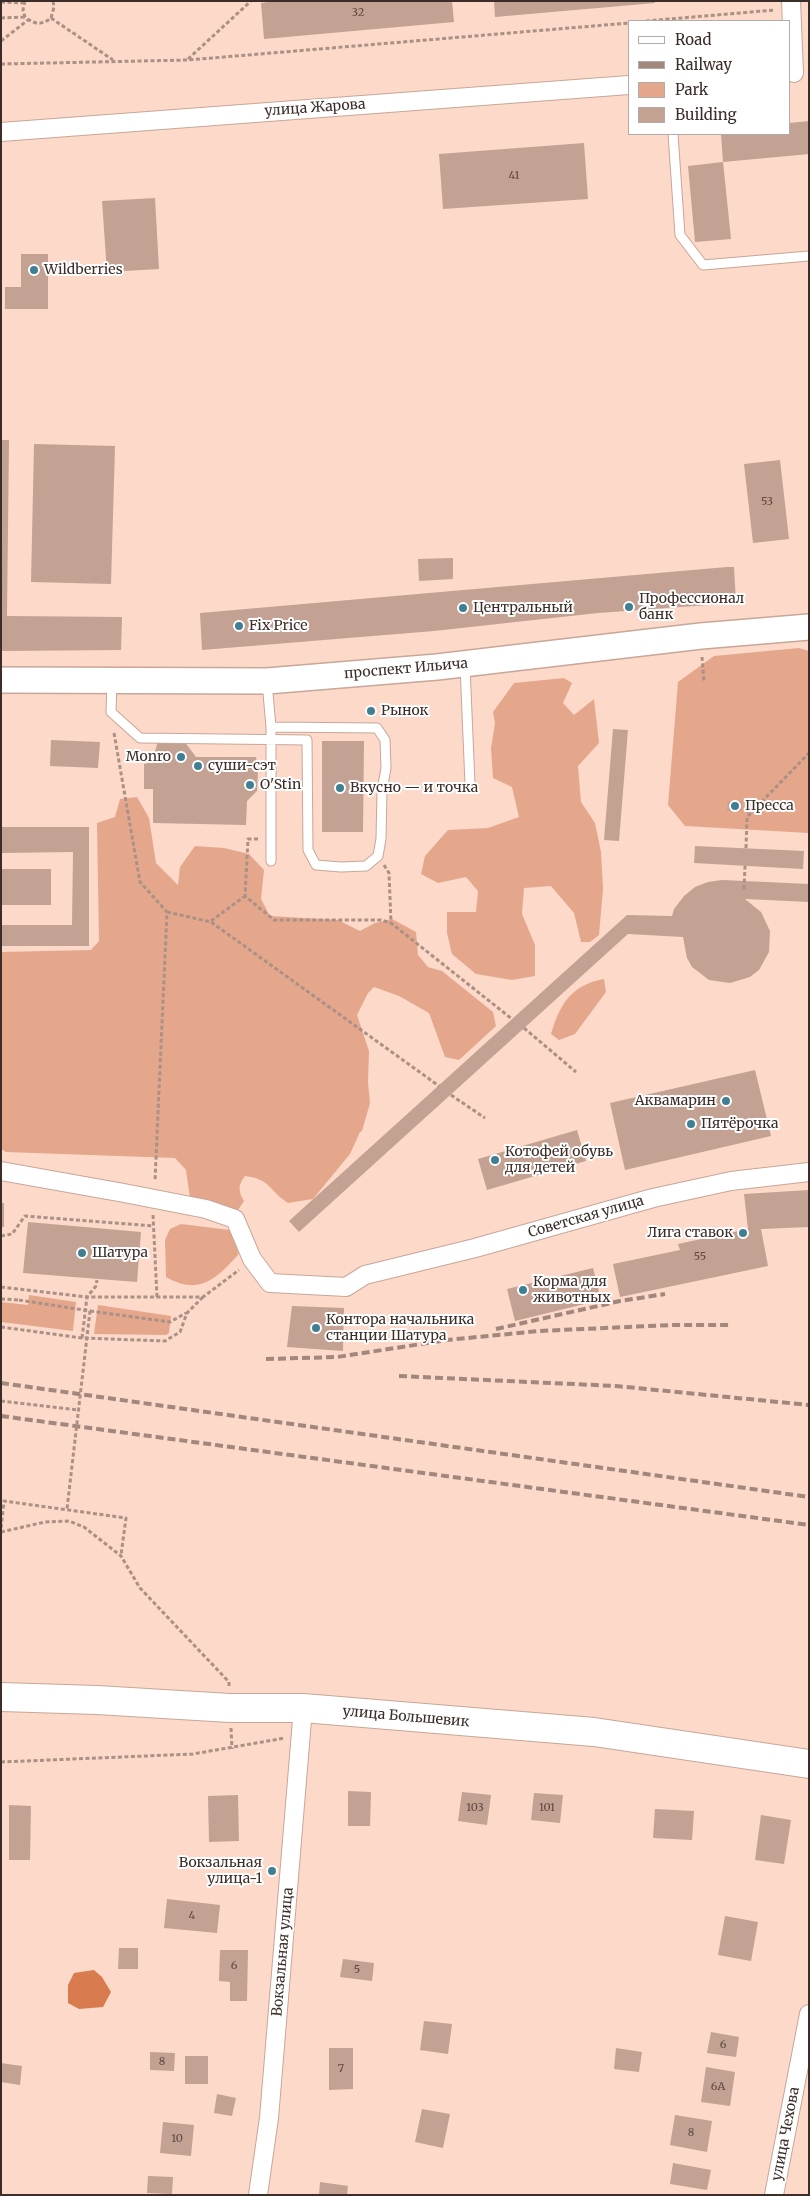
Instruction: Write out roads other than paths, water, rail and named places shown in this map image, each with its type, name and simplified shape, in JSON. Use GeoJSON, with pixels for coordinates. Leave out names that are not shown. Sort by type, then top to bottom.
{"type":"FeatureCollection","features":[{"type":"Feature","properties":{"kind":"main road","name":"улица Большевик"},"geometry":{"type":"LineString","coordinates":[[1,1697],[97,1700],[230,1708],[303,1708],[594,1732],[809,1764]]}},
{"type":"Feature","properties":{"kind":"street"},"geometry":{"type":"LineString","coordinates":[[791,5],[797,72]]}},
{"type":"Feature","properties":{"kind":"street","name":"улица Жарова"},"geometry":{"type":"LineString","coordinates":[[1,132],[628,85]]}},
{"type":"Feature","properties":{"kind":"street","name":"проспект Ильича"},"geometry":{"type":"LineString","coordinates":[[1,680],[267,681],[465,663],[672,639],[809,627]]}},
{"type":"Feature","properties":{"kind":"street","name":"Советская улица"},"geometry":{"type":"LineString","coordinates":[[1,1171],[154,1199],[206,1210],[235,1219],[252,1259],[270,1283],[346,1287],[365,1275],[475,1248],[653,1198],[731,1181],[809,1172]]}},
{"type":"Feature","properties":{"kind":"street","name":"Вокзальная улица"},"geometry":{"type":"LineString","coordinates":[[258,2195],[268,2118],[303,1708]]}},
{"type":"Feature","properties":{"kind":"street","name":"улица Чехова"},"geometry":{"type":"LineString","coordinates":[[774,2195],[809,2014]]}},
{"type":"Feature","properties":{"kind":"lane"},"geometry":{"type":"LineString","coordinates":[[673,135],[680,235],[703,265],[809,256]]}},
{"type":"Feature","properties":{"kind":"lane"},"geometry":{"type":"LineString","coordinates":[[465,663],[470,784]]}},
{"type":"Feature","properties":{"kind":"lane"},"geometry":{"type":"LineString","coordinates":[[112,681],[111,712],[140,738],[272,738],[307,740],[308,850],[316,865],[366,866],[378,856],[381,839],[382,791],[386,768],[385,740],[377,728],[272,727]]}},
{"type":"Feature","properties":{"kind":"lane"},"geometry":{"type":"LineString","coordinates":[[267,681],[272,727],[271,861]]}},
{"type":"Feature","properties":{"kind":"railway"},"geometry":{"type":"LineString","coordinates":[[496,1329],[620,1301],[665,1294]]}},
{"type":"Feature","properties":{"kind":"railway"},"geometry":{"type":"LineString","coordinates":[[266,1359],[337,1357],[447,1340],[539,1331],[671,1325],[731,1325]]}},
{"type":"Feature","properties":{"kind":"railway"},"geometry":{"type":"LineString","coordinates":[[399,1376],[616,1386],[809,1405]]}},
{"type":"Feature","properties":{"kind":"railway"},"geometry":{"type":"LineString","coordinates":[[1,1383],[809,1497]]}},
{"type":"Feature","properties":{"kind":"railway"},"geometry":{"type":"LineString","coordinates":[[1,1416],[809,1525]]}},
{"type":"Feature","properties":{"kind":"place","name":"Wildberries"},"geometry":{"type":"Point","coordinates":[34,270]}},
{"type":"Feature","properties":{"kind":"place","name":"Профессионал банк"},"geometry":{"type":"Point","coordinates":[629,607]}},
{"type":"Feature","properties":{"kind":"place","name":"Центральный"},"geometry":{"type":"Point","coordinates":[463,608]}},
{"type":"Feature","properties":{"kind":"place","name":"Fix Price"},"geometry":{"type":"Point","coordinates":[239,626]}},
{"type":"Feature","properties":{"kind":"place","name":"Рынок"},"geometry":{"type":"Point","coordinates":[371,711]}},
{"type":"Feature","properties":{"kind":"place","name":"Monro"},"geometry":{"type":"Point","coordinates":[181,757]}},
{"type":"Feature","properties":{"kind":"place","name":"суши-сэт"},"geometry":{"type":"Point","coordinates":[198,766]}},
{"type":"Feature","properties":{"kind":"place","name":"O'Stin"},"geometry":{"type":"Point","coordinates":[250,785]}},
{"type":"Feature","properties":{"kind":"place","name":"Вкусно — и точка"},"geometry":{"type":"Point","coordinates":[340,788]}},
{"type":"Feature","properties":{"kind":"place","name":"Пресса"},"geometry":{"type":"Point","coordinates":[735,806]}},
{"type":"Feature","properties":{"kind":"place","name":"Аквамарин"},"geometry":{"type":"Point","coordinates":[726,1101]}},
{"type":"Feature","properties":{"kind":"place","name":"Пятёрочка"},"geometry":{"type":"Point","coordinates":[691,1124]}},
{"type":"Feature","properties":{"kind":"place","name":"Котофей обувь для детей"},"geometry":{"type":"Point","coordinates":[495,1160]}},
{"type":"Feature","properties":{"kind":"place","name":"Лига ставок"},"geometry":{"type":"Point","coordinates":[743,1233]}},
{"type":"Feature","properties":{"kind":"place","name":"Шатура"},"geometry":{"type":"Point","coordinates":[82,1253]}},
{"type":"Feature","properties":{"kind":"place","name":"Корма для животных"},"geometry":{"type":"Point","coordinates":[523,1290]}},
{"type":"Feature","properties":{"kind":"place","name":"Контора начальника станции Шатура"},"geometry":{"type":"Point","coordinates":[316,1328]}},
{"type":"Feature","properties":{"kind":"place","name":"Вокзальная улица-1"},"geometry":{"type":"Point","coordinates":[272,1871]}}]}
